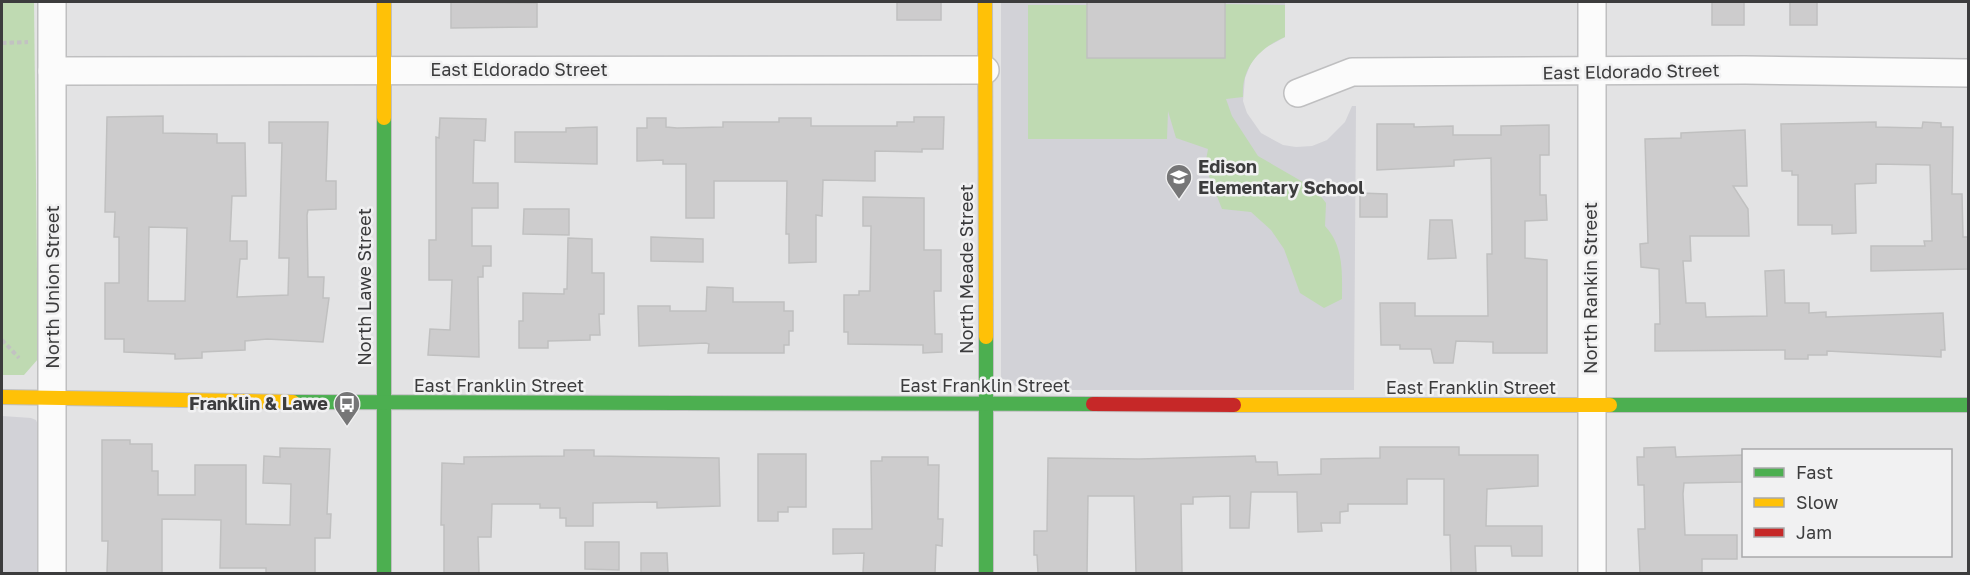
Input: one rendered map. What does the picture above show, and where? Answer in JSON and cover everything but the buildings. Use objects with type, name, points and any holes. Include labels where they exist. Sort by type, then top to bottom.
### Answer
[{"type":"street","name":"North Union Street","points":[[52,2],[52,573]]},
{"type":"street","name":"North Lawe Street","points":[[384,2],[384,573]]},
{"type":"street","name":"North Meade Street","points":[[985,2],[986,573]]},
{"type":"street","name":"North Rankin Street","points":[[1592,2],[1590,406],[1592,573]]},
{"type":"street","name":"East Eldorado Street","points":[[52,71],[986,70]]},
{"type":"street","name":"East Eldorado Street","points":[[1298,93],[1352,72],[1592,73],[1745,70],[1968,73]]},
{"type":"street","name":"East Franklin Street","points":[[2,397],[383,404],[1968,405]]},
{"type":"path","points":[[2,340],[20,358]]},
{"type":"shaded area","name":"Edison Elementary School","points":[[1001,2],[1285,2],[1285,37],[1261,50],[1251,63],[1245,78],[1243,101],[1247,113],[1261,133],[1283,145],[1296,147],[1312,146],[1327,140],[1345,122],[1352,106],[1356,106],[1354,390],[1023,390],[1001,378]]},
{"type":"shaded area","points":[[2,416],[31,418],[36,420],[38,425],[38,573],[2,573]]},
{"type":"green space","points":[[2,2],[34,2],[38,359],[24,375],[2,375]]},
{"type":"green space","points":[[1214,4],[1285,5],[1285,37],[1267,47],[1254,60],[1245,77],[1243,97],[1226,99],[1232,116],[1258,156],[1315,189],[1326,203],[1325,226],[1336,242],[1341,260],[1342,299],[1324,308],[1300,293],[1284,249],[1271,230],[1251,212],[1222,209],[1205,166],[1208,149],[1176,138],[1168,111],[1167,139],[1028,139],[1028,5],[1087,5],[1088,58],[1225,58],[1225,23]]},
{"type":"traffic: fast","points":[[384,118],[384,574]]},
{"type":"traffic: fast","points":[[986,337],[986,574]]},
{"type":"traffic: fast","points":[[293,402],[1093,404]]},
{"type":"traffic: fast","points":[[1610,405],[1968,405]]},
{"type":"traffic: slow","points":[[384,2],[384,118]]},
{"type":"traffic: slow","points":[[985,2],[986,337]]},
{"type":"traffic: slow","points":[[2,397],[293,402]]},
{"type":"traffic: slow","points":[[1234,405],[1610,405]]},
{"type":"traffic: jam","points":[[1093,404],[1234,405]]},
{"type":"place","name":"Edison Elementary School","points":[[1179,200]]},
{"type":"place","name":"Franklin & Lawe","points":[[347,427]]}]
